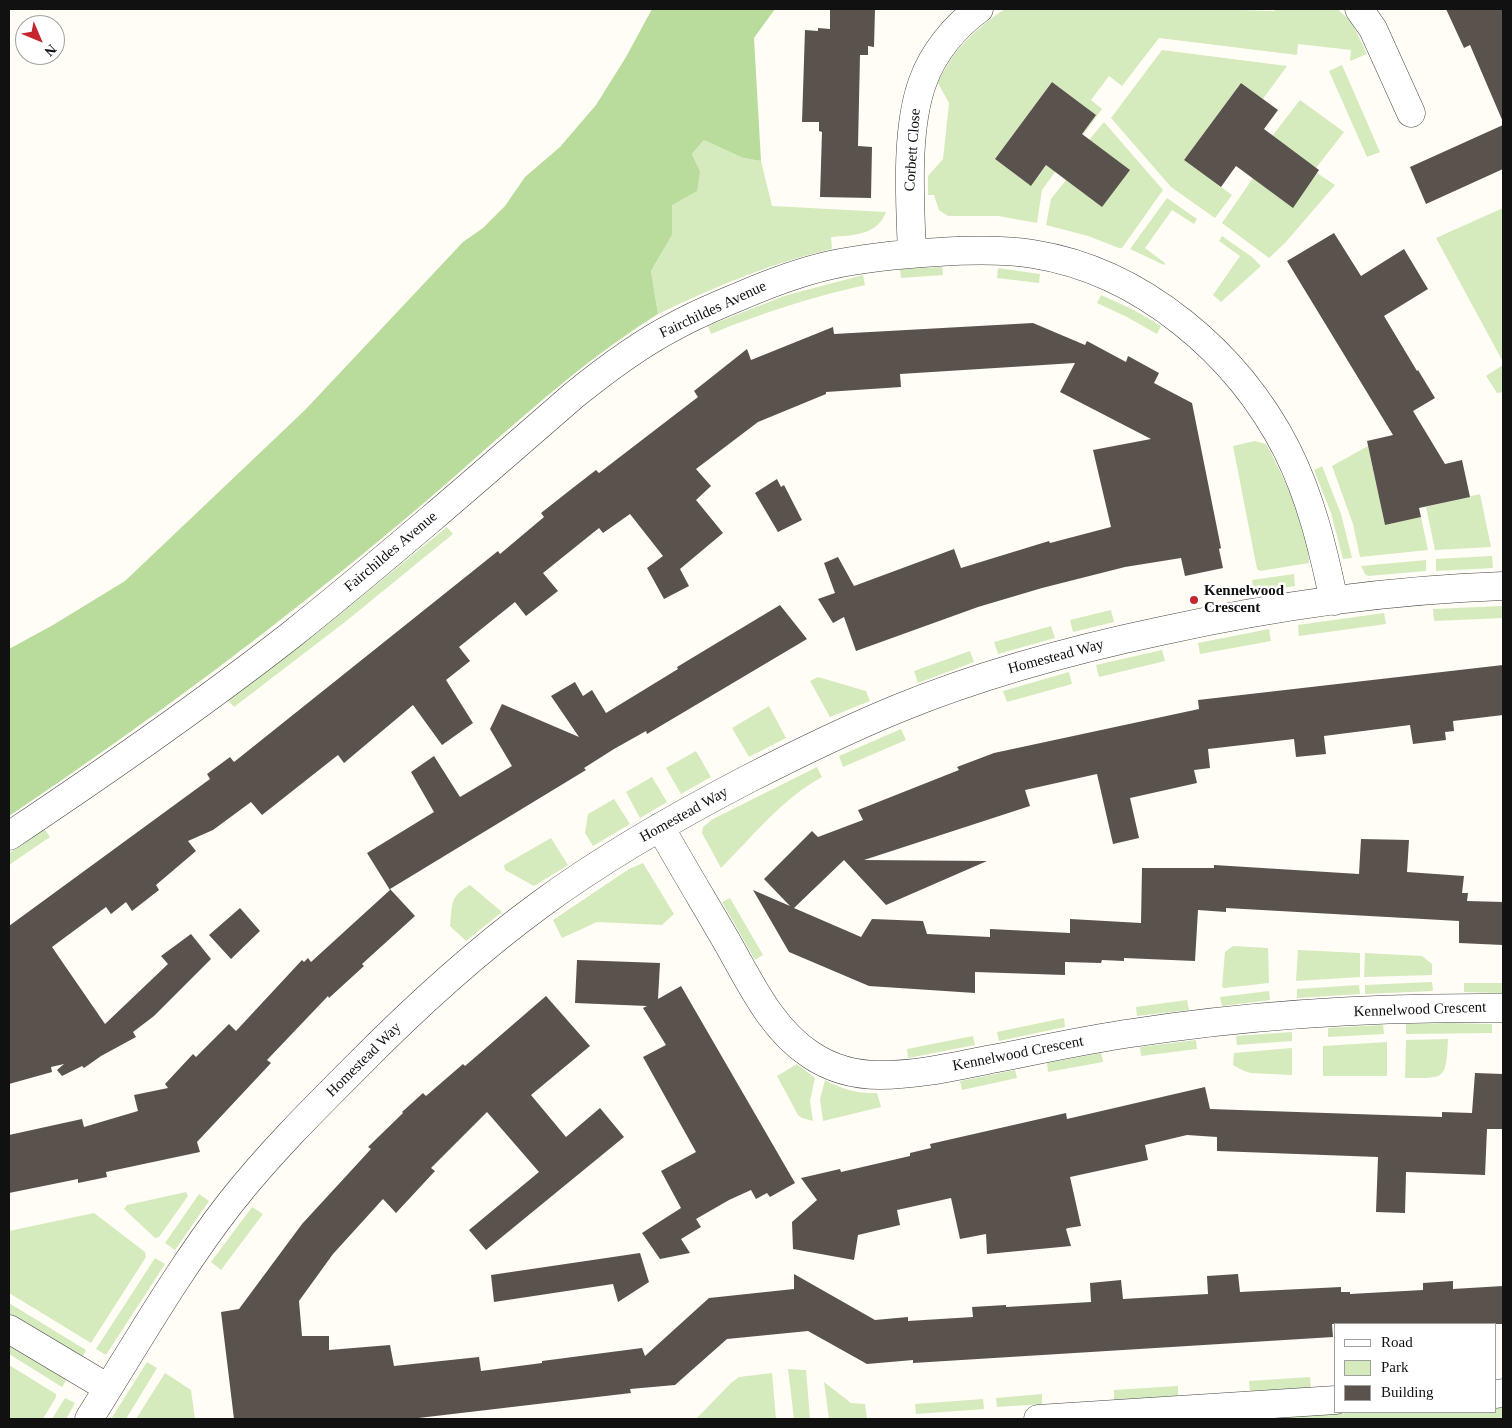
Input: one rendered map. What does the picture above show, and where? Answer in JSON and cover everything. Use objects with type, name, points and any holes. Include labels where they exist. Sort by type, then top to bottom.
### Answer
[{"type":"street","name":"Corbett Close","points":[[912,253],[910,205],[912,145],[914,119],[920,91],[927,71],[940,50],[966,19],[979,9]]},
{"type":"street","points":[[1359,9],[1373,29],[1411,113]]},
{"type":"street","name":"Fairchildes Avenue","points":[[9,836],[164,729],[289,636],[367,573],[591,381],[646,342],[695,316],[772,282],[830,265],[912,253],[997,250],[1034,254],[1056,258],[1097,272],[1157,304],[1210,346],[1239,378],[1262,408],[1287,449],[1314,518],[1334,601]]},
{"type":"street","name":"Homestead Way","points":[[89,1419],[168,1292],[228,1206],[294,1130],[427,998],[496,938],[540,904],[660,827],[811,747],[901,707],[960,685],[1023,665],[1130,637],[1243,614],[1437,589],[1503,586]]},
{"type":"street","name":"Kennelwood Crescent","points":[[660,827],[771,1016],[797,1044],[810,1054],[837,1069],[851,1073],[880,1075],[933,1071],[1097,1038],[1244,1018],[1414,1009],[1503,1008]]},
{"type":"street","points":[[9,1329],[108,1388]]},
{"type":"street","points":[[1038,1419],[1334,1400]]},
{"type":"green space","points":[[652,9],[775,9],[754,38],[761,161],[743,158],[704,140],[692,154],[700,171],[697,191],[672,205],[672,235],[651,271],[658,314],[559,386],[405,519],[260,636],[111,746],[9,816],[9,649],[53,625],[125,581],[305,410],[463,242],[483,228],[505,206],[525,177],[560,147],[596,105],[626,57]]},
{"type":"green space","points":[[1005,9],[1207,9],[1274,11],[1277,9],[1337,9],[1351,21],[1367,54],[1350,61],[1351,50],[1298,44],[1297,55],[1159,38],[1122,86],[1109,76],[1091,100],[1102,109],[1074,147],[1065,141],[1088,109],[1052,82],[995,159],[1031,186],[1054,155],[1063,161],[1042,190],[1037,223],[998,216],[948,216],[939,210],[934,195],[928,195],[928,176],[943,159],[949,103],[938,83],[950,61],[966,41],[984,24]]},
{"type":"green space","points":[[1162,50],[1287,66],[1263,99],[1241,83],[1184,160],[1232,195],[1215,218],[1171,187],[1111,118]]},
{"type":"green space","points":[[1342,65],[1380,152],[1367,157],[1329,71]]},
{"type":"green space","points":[[1300,100],[1344,132],[1316,168],[1263,148]]},
{"type":"green space","points":[[1104,122],[1163,190],[1122,248],[1088,236],[1046,225],[1051,199],[1066,180],[1129,170],[1089,140]]},
{"type":"green space","points":[[704,140],[743,158],[761,161],[772,206],[886,212],[877,226],[870,230],[855,235],[831,237],[832,249],[787,261],[743,277],[700,294],[658,314],[651,271],[672,235],[672,205],[700,171],[692,154]]},
{"type":"green space","points":[[1317,173],[1335,185],[1285,243],[1269,258],[1222,223],[1253,178],[1292,207]]},
{"type":"green space","points":[[1167,198],[1197,219],[1194,224],[1172,210],[1145,248],[1165,263],[1164,265],[1130,249]]},
{"type":"green space","points":[[1503,208],[1503,362],[1436,238]]},
{"type":"green space","points":[[1222,236],[1252,257],[1261,266],[1221,302],[1213,295],[1240,256],[1219,241]]},
{"type":"green space","points":[[942,267],[943,275],[901,278],[900,269]]},
{"type":"green space","points":[[998,268],[1040,274],[1039,283],[997,278]]},
{"type":"green space","points":[[863,275],[865,285],[787,306],[711,334],[708,326],[784,296]]},
{"type":"green space","points":[[1101,295],[1132,309],[1161,326],[1157,334],[1097,303]]},
{"type":"green space","points":[[1503,365],[1503,392],[1497,393],[1486,376]]},
{"type":"green space","points":[[1255,441],[1266,444],[1280,470],[1300,518],[1308,550],[1309,563],[1260,571],[1257,569],[1233,446]]},
{"type":"green space","points":[[1368,446],[1385,525],[1421,517],[1428,550],[1360,557],[1353,524],[1332,466]]},
{"type":"green space","points":[[1322,466],[1341,514],[1352,558],[1343,559],[1331,513],[1314,470]]},
{"type":"green space","points":[[1480,494],[1491,547],[1435,550],[1426,507]]},
{"type":"green space","points":[[447,527],[453,534],[345,622],[234,707],[228,700],[312,637]]},
{"type":"green space","points":[[1492,556],[1493,568],[1436,571],[1436,559]]},
{"type":"green space","points":[[1426,560],[1426,571],[1368,576],[1361,566]]},
{"type":"green space","points":[[1294,574],[1295,586],[1254,593],[1252,580]]},
{"type":"green space","points":[[1503,606],[1503,618],[1434,621],[1433,609]]},
{"type":"green space","points":[[1111,610],[1114,622],[1073,632],[1070,620]]},
{"type":"green space","points":[[1384,613],[1386,624],[1299,636],[1298,625]]},
{"type":"green space","points":[[1051,626],[1055,638],[998,654],[994,642]]},
{"type":"green space","points":[[1269,629],[1271,641],[1200,654],[1198,643]]},
{"type":"green space","points":[[1162,650],[1165,661],[1099,677],[1096,665]]},
{"type":"green space","points":[[970,651],[974,662],[918,683],[914,671]]},
{"type":"green space","points":[[1069,672],[1072,684],[1007,702],[1003,691]]},
{"type":"green space","points":[[818,677],[866,691],[870,701],[830,717],[810,681]]},
{"type":"green space","points":[[769,706],[786,738],[749,757],[732,728]]},
{"type":"green space","points":[[901,729],[906,740],[843,767],[839,756]]},
{"type":"green space","points":[[696,751],[711,777],[681,794],[666,768]]},
{"type":"green space","points":[[817,767],[822,777],[781,807],[721,868],[702,833],[703,827],[713,819]]},
{"type":"green space","points":[[652,777],[667,802],[640,818],[626,792]]},
{"type":"green space","points":[[614,799],[630,824],[593,846],[585,833],[588,814]]},
{"type":"green space","points":[[44,828],[50,837],[9,865],[9,853]]},
{"type":"green space","points":[[551,838],[568,865],[534,886],[505,870],[504,865]]},
{"type":"green space","points":[[643,863],[674,914],[662,925],[597,922],[562,938],[553,920],[629,869]]},
{"type":"green space","points":[[470,885],[502,912],[466,941],[450,926],[453,901],[458,893]]},
{"type":"green space","points":[[730,898],[763,955],[755,960],[722,902]]},
{"type":"green space","points":[[1233,946],[1268,948],[1269,983],[1222,987],[1225,952]]},
{"type":"green space","points":[[1298,950],[1360,953],[1360,977],[1296,981]]},
{"type":"green space","points":[[1365,953],[1422,956],[1432,964],[1432,975],[1364,977]]},
{"type":"green space","points":[[1432,982],[1433,991],[1365,994],[1365,985]]},
{"type":"green space","points":[[1464,983],[1503,983],[1503,993],[1464,992]]},
{"type":"green space","points":[[1359,985],[1360,994],[1297,998],[1297,989]]},
{"type":"green space","points":[[1269,991],[1270,1000],[1222,1006],[1220,997]]},
{"type":"green space","points":[[1187,1000],[1189,1010],[1137,1016],[1136,1007]]},
{"type":"green space","points":[[1064,1018],[1065,1027],[999,1041],[997,1032]]},
{"type":"green space","points":[[1406,1024],[1492,1024],[1492,1033],[1406,1034]]},
{"type":"green space","points":[[1383,1025],[1384,1034],[1328,1037],[1328,1028]]},
{"type":"green space","points":[[1292,1032],[1292,1041],[1237,1045],[1236,1036]]},
{"type":"green space","points":[[973,1036],[975,1045],[908,1058],[907,1049]]},
{"type":"green space","points":[[1448,1039],[1446,1063],[1441,1074],[1428,1078],[1405,1078],[1406,1040]]},
{"type":"green space","points":[[1196,1040],[1197,1049],[1141,1056],[1140,1047]]},
{"type":"green space","points":[[1387,1042],[1387,1076],[1323,1076],[1323,1046]]},
{"type":"green space","points":[[1292,1048],[1292,1075],[1251,1073],[1233,1065],[1234,1053]]},
{"type":"green space","points":[[1101,1053],[1103,1062],[1048,1072],[1047,1063]]},
{"type":"green space","points":[[797,1064],[815,1078],[810,1101],[813,1121],[798,1115],[777,1076]]},
{"type":"green space","points":[[1015,1070],[1017,1078],[962,1090],[960,1081]]},
{"type":"green space","points":[[825,1080],[850,1090],[877,1093],[881,1107],[823,1121],[820,1099]]},
{"type":"green space","points":[[186,1192],[188,1196],[159,1237],[155,1238],[124,1209],[127,1205]]},
{"type":"green space","points":[[199,1194],[209,1201],[175,1250],[165,1243]]},
{"type":"green space","points":[[252,1207],[263,1214],[221,1270],[211,1262]]},
{"type":"green space","points":[[94,1213],[145,1252],[146,1257],[91,1343],[9,1293],[9,1231]]},
{"type":"green space","points":[[155,1258],[165,1264],[106,1355],[96,1349]]},
{"type":"green space","points":[[9,1303],[86,1350],[82,1358],[9,1314]]},
{"type":"green space","points":[[9,1343],[67,1379],[62,1387],[9,1354]]},
{"type":"green space","points":[[147,1362],[157,1368],[126,1419],[111,1419]]},
{"type":"green space","points":[[9,1365],[56,1394],[43,1419],[9,1419]]},
{"type":"green space","points":[[788,1369],[806,1370],[810,1419],[794,1419]]},
{"type":"green space","points":[[165,1373],[191,1390],[195,1419],[136,1419]]},
{"type":"green space","points":[[772,1373],[776,1419],[696,1419],[739,1377]]},
{"type":"green space","points":[[1310,1377],[1311,1388],[1250,1391],[1249,1381]]},
{"type":"green space","points":[[824,1382],[851,1403],[865,1404],[867,1418],[829,1419]]},
{"type":"green space","points":[[1178,1386],[1178,1396],[1114,1400],[1114,1390]]},
{"type":"green space","points":[[1042,1394],[1042,1404],[997,1407],[996,1398]]},
{"type":"green space","points":[[65,1398],[75,1403],[66,1419],[52,1419]]},
{"type":"green space","points":[[983,1399],[984,1409],[916,1414],[915,1404]]},
{"type":"green space","points":[[1497,1406],[1503,1406],[1503,1419],[1237,1419],[1348,1413],[1497,1413]]},
{"type":"building","points":[[830,9],[875,9],[874,47],[868,46],[868,55],[860,55],[858,146],[872,147],[871,198],[820,197],[822,132],[819,131],[819,122],[802,122],[805,30],[818,31],[818,28],[830,29]]},
{"type":"building","points":[[1446,9],[1503,9],[1503,122],[1470,45],[1464,48]]},
{"type":"building","points":[[1052,82],[1096,115],[1082,134],[1130,170],[1102,207],[1046,165],[1031,186],[995,159]]},
{"type":"building","points":[[1241,83],[1278,110],[1264,129],[1319,170],[1293,208],[1236,166],[1221,187],[1184,160]]},
{"type":"building","points":[[1503,125],[1503,169],[1426,204],[1410,167]]},
{"type":"building","points":[[1334,233],[1361,276],[1404,249],[1428,289],[1384,316],[1435,398],[1413,411],[1445,464],[1462,460],[1470,497],[1419,508],[1421,517],[1385,525],[1367,441],[1393,435],[1287,261]]},
{"type":"building","points":[[1033,323],[1085,345],[1087,341],[1126,362],[1128,356],[1159,373],[1154,383],[1192,403],[1221,548],[1219,549],[1223,568],[1185,576],[1181,558],[1125,567],[1042,588],[978,607],[856,651],[844,617],[833,623],[818,599],[835,593],[824,563],[838,557],[854,586],[954,549],[961,568],[1049,541],[1050,543],[1111,527],[1093,450],[1151,439],[1060,392],[1075,363],[900,374],[901,387],[826,392],[826,394],[758,422],[696,469],[711,486],[696,500],[723,533],[680,569],[689,586],[664,599],[647,568],[663,556],[630,514],[603,533],[599,528],[543,573],[558,591],[526,616],[515,602],[459,647],[470,661],[446,680],[473,723],[442,745],[413,705],[344,763],[338,755],[262,815],[251,802],[213,830],[188,841],[196,851],[156,885],[159,890],[132,911],[126,902],[111,914],[106,907],[52,947],[105,1024],[168,964],[161,956],[191,934],[211,959],[154,1016],[133,1032],[136,1037],[101,1056],[84,1068],[82,1066],[62,1076],[57,1070],[64,1064],[51,1067],[52,1072],[9,1084],[9,926],[210,779],[207,774],[230,757],[234,762],[498,551],[500,554],[544,517],[541,513],[574,487],[596,470],[599,473],[698,397],[694,391],[747,349],[751,360],[833,327],[834,334]]},
{"type":"building","points":[[777,479],[781,487],[784,485],[802,520],[778,532],[755,493]]},
{"type":"building","points":[[780,605],[807,639],[647,734],[646,731],[614,749],[584,768],[586,770],[390,889],[415,916],[362,964],[364,966],[329,998],[328,996],[267,1060],[271,1063],[197,1142],[200,1152],[106,1172],[107,1177],[78,1183],[78,1179],[9,1193],[9,1135],[82,1119],[84,1127],[138,1111],[134,1095],[168,1088],[165,1084],[193,1054],[196,1057],[229,1024],[236,1031],[302,960],[304,962],[308,958],[311,962],[390,890],[367,853],[434,812],[411,772],[434,756],[460,797],[512,766],[490,729],[502,704],[579,737],[551,696],[575,682],[583,696],[592,690],[606,713],[678,669],[677,667]]},
{"type":"building","points":[[1503,665],[1503,715],[1453,721],[1454,731],[1445,732],[1446,740],[1413,744],[1410,725],[1324,736],[1326,754],[1296,757],[1294,739],[1208,749],[1210,768],[1194,770],[1197,783],[1130,798],[1139,838],[1113,844],[1097,774],[1025,790],[1030,806],[864,860],[987,861],[886,905],[844,860],[794,908],[861,937],[872,919],[923,921],[927,934],[990,937],[990,929],[1070,933],[1070,919],[1141,923],[1142,868],[1214,868],[1214,865],[1359,874],[1361,839],[1409,840],[1407,872],[1464,876],[1462,893],[1468,893],[1467,901],[1503,902],[1503,945],[1459,943],[1459,921],[1226,908],[1226,912],[1198,910],[1195,961],[1124,958],[1124,961],[1102,960],[1101,963],[1065,962],[1065,975],[975,972],[975,993],[869,986],[789,952],[753,890],[790,906],[764,879],[812,831],[818,837],[863,820],[858,810],[959,770],[957,767],[994,753],[1199,709],[1198,700]]},
{"type":"building","points":[[240,908],[260,931],[231,959],[209,935]]},
{"type":"building","points":[[577,960],[660,963],[658,999],[681,986],[795,1183],[770,1197],[767,1193],[756,1199],[751,1190],[696,1219],[701,1227],[681,1239],[690,1253],[660,1259],[642,1233],[681,1208],[661,1171],[696,1152],[643,1057],[666,1045],[643,1008],[647,1006],[575,1003]]},
{"type":"building","points":[[546,996],[590,1046],[531,1095],[566,1137],[600,1108],[624,1137],[486,1250],[469,1230],[539,1172],[487,1112],[431,1168],[435,1171],[396,1213],[383,1199],[333,1254],[299,1301],[302,1336],[329,1336],[329,1350],[390,1345],[394,1366],[479,1357],[481,1371],[642,1348],[645,1356],[709,1298],[794,1289],[794,1274],[875,1320],[908,1317],[908,1321],[973,1317],[972,1307],[1091,1302],[1090,1283],[1121,1280],[1123,1299],[1208,1294],[1207,1276],[1238,1274],[1240,1292],[1341,1287],[1341,1292],[1350,1292],[1350,1294],[1423,1290],[1423,1283],[1453,1281],[1453,1289],[1503,1286],[1503,1324],[1334,1323],[1332,1324],[1333,1337],[913,1363],[913,1360],[867,1364],[808,1331],[727,1339],[675,1385],[630,1389],[631,1393],[410,1419],[234,1419],[221,1312],[239,1309],[302,1224],[371,1149],[368,1147],[402,1112],[423,1093],[426,1096],[463,1064],[465,1066]]},
{"type":"building","points":[[1475,1073],[1503,1074],[1503,1129],[1487,1129],[1485,1175],[1406,1172],[1405,1213],[1376,1212],[1378,1157],[1217,1151],[1217,1137],[1187,1135],[1145,1145],[1148,1160],[1070,1177],[1081,1226],[1066,1229],[1071,1246],[987,1254],[986,1234],[960,1239],[951,1198],[897,1210],[900,1225],[858,1235],[854,1260],[793,1249],[792,1222],[817,1200],[801,1178],[840,1169],[841,1172],[910,1156],[910,1153],[931,1148],[930,1144],[1066,1113],[1067,1119],[1205,1087],[1210,1109],[1442,1117],[1442,1112],[1472,1113]]},
{"type":"building","points":[[640,1253],[649,1282],[618,1302],[613,1284],[494,1302],[491,1275]]},
{"type":"place","name":"Kennelwood Crescent","points":[[1194,600]]}]
